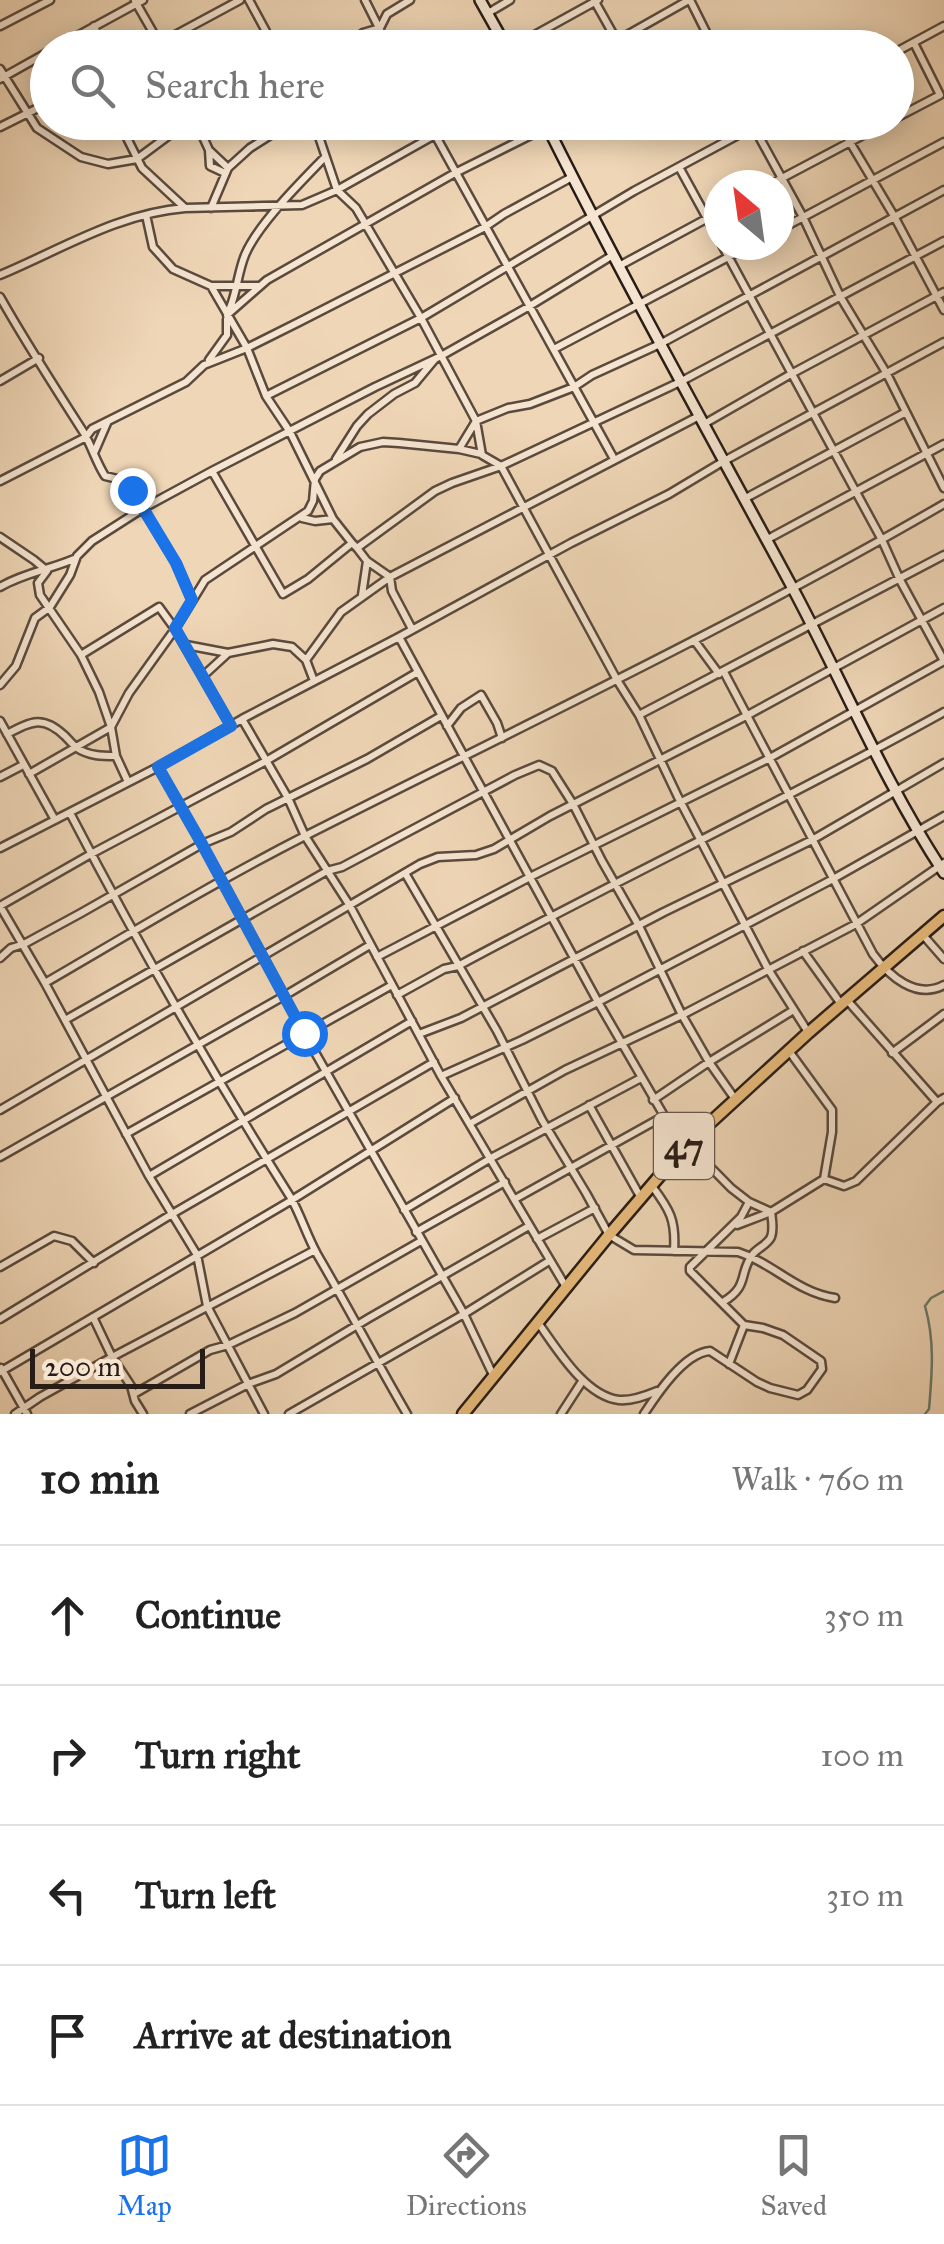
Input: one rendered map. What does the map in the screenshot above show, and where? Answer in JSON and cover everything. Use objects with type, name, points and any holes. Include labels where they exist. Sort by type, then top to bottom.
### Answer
[{"type":"main road","name":"47","points":[[463,1414],[686,1144],[944,916]]},
{"type":"street","points":[[0,26],[50,0]]},
{"type":"street","points":[[187,30],[240,0]]},
{"type":"street","points":[[249,0],[265,30]]},
{"type":"street","points":[[364,0],[380,28]]},
{"type":"street","points":[[380,28],[386,14],[410,0]]},
{"type":"street","points":[[480,0],[498,30]]},
{"type":"street","points":[[488,13],[510,0]]},
{"type":"street","points":[[636,30],[689,0],[705,30]]},
{"type":"street","points":[[87,30],[138,1],[153,30]]},
{"type":"street","points":[[542,30],[596,1],[611,30]]},
{"type":"street","points":[[94,26],[96,30]]},
{"type":"street","points":[[914,110],[943,96],[914,43],[944,26]]},
{"type":"street","points":[[373,30],[380,28]]},
{"type":"street","points":[[2,78],[30,62]]},
{"type":"street","points":[[0,68],[2,78],[30,118]]},
{"type":"street","points":[[0,127],[28,114]]},
{"type":"street","points":[[52,140],[81,158],[108,164],[137,158],[163,140]]},
{"type":"street","points":[[128,140],[150,176],[186,208]]},
{"type":"street","points":[[205,140],[210,166],[226,170]]},
{"type":"street","points":[[211,208],[226,170],[263,140]]},
{"type":"street","points":[[320,140],[337,190],[356,208],[476,421],[482,454]]},
{"type":"street","points":[[0,275],[88,235],[146,215],[186,208],[302,205],[337,190],[425,140]]},
{"type":"street","points":[[437,140],[614,460]]},
{"type":"street","points":[[226,315],[259,286],[516,140]]},
{"type":"street","points":[[471,1123],[526,1091],[856,924],[942,867],[897,792],[554,140]]},
{"type":"street","points":[[266,396],[421,318],[468,287],[725,140]]},
{"type":"street","points":[[760,140],[777,170]]},
{"type":"street","points":[[794,171],[853,140]]},
{"type":"street","points":[[849,142],[941,293],[944,310]]},
{"type":"street","points":[[794,222],[944,142]]},
{"type":"street","points":[[0,481],[186,382],[227,336],[226,315],[252,241],[326,156]]},
{"type":"street","points":[[679,166],[704,213]]},
{"type":"street","points":[[204,364],[247,348],[394,274],[572,177]]},
{"type":"street","points":[[459,449],[476,421],[574,387],[592,374],[660,344],[944,190]]},
{"type":"street","points":[[794,201],[841,298],[887,374],[944,488]]},
{"type":"street","points":[[146,215],[153,248],[172,269],[211,286],[259,286]]},
{"type":"street","points":[[618,266],[704,221]]},
{"type":"street","points":[[212,472],[283,594],[435,492],[501,466],[680,382],[944,241]]},
{"type":"street","points":[[0,686],[16,666],[35,618],[50,608],[76,559],[92,542],[142,509],[438,357],[612,255]]},
{"type":"street","points":[[554,349],[724,260]]},
{"type":"street","points":[[377,957],[768,759],[944,661],[731,260]]},
{"type":"street","points":[[211,286],[247,348],[266,396],[290,432],[332,519],[367,561],[390,577],[392,592],[412,630]]},
{"type":"street","points":[[306,660],[341,612],[390,577],[614,460],[791,374],[941,293]]},
{"type":"street","points":[[0,297],[86,436],[105,476],[126,481],[176,563],[192,600]]},
{"type":"street","points":[[0,848],[669,494],[944,342]]},
{"type":"street","points":[[336,460],[368,414],[415,383],[438,357]]},
{"type":"street","points":[[0,380],[38,358]]},
{"type":"street","points":[[744,499],[907,412]]},
{"type":"street","points":[[94,454],[108,421]]},
{"type":"street","points":[[29,774],[112,727],[129,693],[210,576],[308,511],[320,471],[360,447],[384,442],[482,454],[501,466],[616,680],[639,714],[768,969],[808,1033]]},
{"type":"street","points":[[766,540],[944,444]]},
{"type":"street","points":[[46,983],[305,836],[694,640],[944,504]]},
{"type":"street","points":[[300,517],[332,519]]},
{"type":"street","points":[[0,537],[46,571]]},
{"type":"street","points":[[639,714],[944,555]]},
{"type":"street","points":[[0,587],[22,575],[76,559]]},
{"type":"street","points":[[362,595],[367,561]]},
{"type":"street","points":[[46,571],[38,583],[40,595],[82,655],[112,727],[116,756],[128,782]]},
{"type":"street","points":[[82,655],[159,606],[231,726]]},
{"type":"street","points":[[0,1110],[404,873],[438,857],[476,855],[510,841],[944,608]]},
{"type":"street","points":[[399,637],[598,1002],[673,1130],[731,1188],[771,1212]]},
{"type":"street","points":[[694,640],[722,673],[884,969],[922,992],[944,986]]},
{"type":"street","points":[[184,645],[228,653],[273,644],[292,647],[306,660],[314,681]]},
{"type":"street","points":[[203,677],[228,653]]},
{"type":"street","points":[[264,1414],[207,1306],[196,1255],[148,1176],[46,983],[0,906],[266,761],[418,672]]},
{"type":"street","points":[[447,726],[461,708],[481,695],[502,738]]},
{"type":"street","points":[[397,996],[944,712]]},
{"type":"street","points":[[0,958],[11,948],[441,716]]},
{"type":"street","points":[[242,720],[288,798],[305,836],[350,906],[441,1076],[566,1287]]},
{"type":"street","points":[[0,721],[55,820]]},
{"type":"street","points":[[7,734],[26,724],[44,722],[76,748],[100,756],[116,756]]},
{"type":"street","points":[[418,1034],[442,1027],[812,840],[944,763]]},
{"type":"street","points":[[0,777],[23,765]]},
{"type":"street","points":[[64,1020],[327,871],[354,861],[539,765],[552,771],[573,804],[682,1015],[736,1099]]},
{"type":"street","points":[[158,767],[464,1314],[494,1378]]},
{"type":"street","points":[[70,813],[176,1006],[265,1161],[292,1200],[315,1250],[407,1414]]},
{"type":"street","points":[[441,1076],[598,1002],[944,816]]},
{"type":"street","points":[[404,873],[483,1006],[608,1236],[634,1250],[738,1252],[801,1287],[836,1298]]},
{"type":"street","points":[[923,935],[944,959]]},
{"type":"street","points":[[0,1157],[370,944]]},
{"type":"street","points":[[732,1228],[771,1212],[824,1180],[844,1186],[856,1180],[941,1100],[844,1003],[804,951]]},
{"type":"street","points":[[126,1134],[392,985]]},
{"type":"street","points":[[654,1100],[792,1010]]},
{"type":"street","points":[[892,1052],[944,1014]]},
{"type":"street","points":[[148,1176],[412,1021]]},
{"type":"street","points":[[789,1051],[832,1110],[824,1180]]},
{"type":"street","points":[[0,1319],[434,1062]]},
{"type":"street","points":[[404,1210],[491,1158],[641,1078]]},
{"type":"street","points":[[25,1411],[1,1370],[292,1200],[455,1098]]},
{"type":"street","points":[[588,1105],[640,1198]]},
{"type":"street","points":[[515,1199],[664,1116]]},
{"type":"street","points":[[134,1394],[210,1350],[228,1346],[295,1313],[505,1182]]},
{"type":"street","points":[[651,1185],[673,1219],[674,1251]]},
{"type":"street","points":[[644,1414],[658,1391],[701,1352],[710,1351],[764,1385],[798,1394],[807,1390],[822,1369],[820,1360],[783,1336],[744,1325],[690,1271],[690,1266],[732,1228],[749,1202]]},
{"type":"street","points":[[537,1239],[594,1208]]},
{"type":"street","points":[[722,1302],[741,1286],[751,1256],[770,1241],[771,1212]]},
{"type":"street","points":[[190,1414],[276,1374],[530,1226]]},
{"type":"street","points":[[0,1267],[54,1236],[72,1242],[94,1262]]},
{"type":"street","points":[[15,1414],[112,1357],[315,1250]]},
{"type":"street","points":[[288,1414],[549,1261]]},
{"type":"street","points":[[93,1317],[142,1414]]},
{"type":"street","points":[[538,1324],[582,1380],[615,1399],[640,1398],[658,1391]]},
{"type":"street","points":[[729,1364],[744,1325]]},
{"type":"street","points":[[562,1414],[582,1380]]},
{"type":"waterway","points":[[925,1414],[929,1409],[932,1357],[925,1306],[944,1291]]},
{"type":"route","points":[[132,490],[186,582],[192,600],[175,628],[231,726],[158,767],[304,1033]]}]
